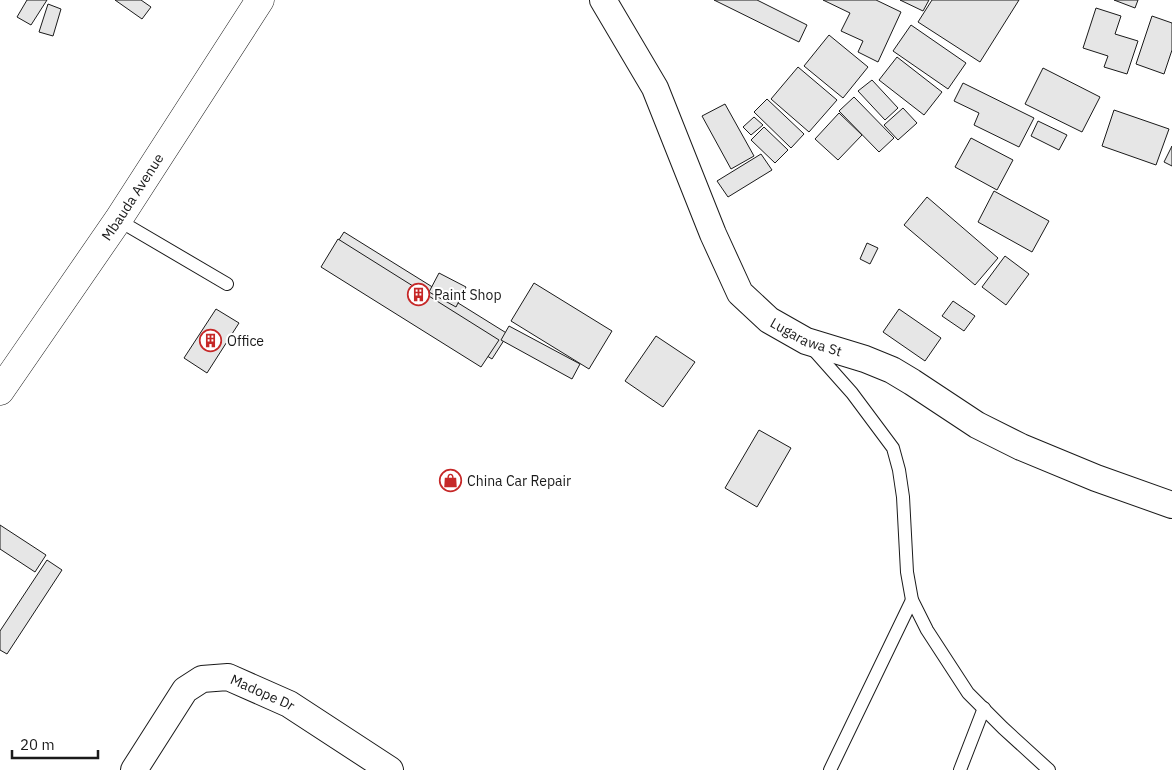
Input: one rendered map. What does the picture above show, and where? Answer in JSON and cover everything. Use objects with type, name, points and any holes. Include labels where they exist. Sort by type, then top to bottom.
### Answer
[{"type":"street","name":"Mbauda Avenue","points":[[0,392],[118,220],[260,0]]},
{"type":"street","name":"Lugarawa St","points":[[603,0],[654,88],[713,234],[740,293],[770,320],[806,341],[848,353],[892,370],[977,424],[1021,447],[1096,478],[1172,505]]},
{"type":"street","name":"Madope Dr","points":[[134,770],[185,690],[202,679],[228,677],[289,704],[390,770]]},
{"type":"lane","points":[[118,220],[227,284]]},
{"type":"lane","points":[[806,341],[852,393],[893,448],[903,497],[907,572],[912,600],[927,630],[968,693],[1049,770]]},
{"type":"lane","points":[[830,770],[912,600]]},
{"type":"lane","points":[[960,770],[984,708]]},
{"type":"building","points":[[27,0],[47,0],[31,25],[17,17]]},
{"type":"building","points":[[115,0],[141,0],[151,7],[142,19]]},
{"type":"building","points":[[714,0],[757,0],[807,25],[799,42]]},
{"type":"building","points":[[823,0],[876,0],[901,12],[878,62],[858,52],[863,41],[841,31],[850,13]]},
{"type":"building","points":[[900,0],[929,0],[923,11]]},
{"type":"building","points":[[932,0],[1019,0],[980,62],[918,22]]},
{"type":"building","points":[[1114,0],[1138,0],[1135,8]]},
{"type":"building","points":[[48,4],[61,9],[53,36],[39,32]]},
{"type":"building","points":[[1096,8],[1121,16],[1115,34],[1138,41],[1127,74],[1104,67],[1108,56],[1083,48]]},
{"type":"building","points":[[1152,16],[1172,23],[1172,50],[1164,74],[1136,64]]},
{"type":"building","points":[[911,25],[966,63],[948,89],[893,51]]},
{"type":"building","points":[[829,35],[868,67],[843,98],[804,66]]},
{"type":"building","points":[[897,57],[942,92],[924,115],[879,80]]},
{"type":"building","points":[[798,67],[837,100],[809,132],[771,99]]},
{"type":"building","points":[[1043,68],[1100,97],[1082,132],[1025,104]]},
{"type":"building","points":[[872,80],[898,108],[885,120],[858,91]]},
{"type":"building","points":[[963,83],[1034,118],[1019,147],[974,125],[979,113],[954,101]]},
{"type":"building","points":[[854,97],[894,138],[879,152],[839,111]]},
{"type":"building","points":[[767,99],[804,134],[791,148],[754,112]]},
{"type":"building","points":[[725,104],[754,156],[731,169],[702,116]]},
{"type":"building","points":[[903,108],[917,123],[898,140],[884,125]]},
{"type":"building","points":[[1114,110],[1169,129],[1156,165],[1102,146]]},
{"type":"building","points":[[839,113],[862,135],[838,160],[815,139]]},
{"type":"building","points":[[754,117],[763,125],[751,135],[743,127]]},
{"type":"building","points":[[1038,121],[1067,135],[1059,150],[1031,136]]},
{"type":"building","points":[[764,127],[788,150],[775,163],[751,140]]},
{"type":"building","points":[[971,138],[1013,160],[997,190],[955,167]]},
{"type":"building","points":[[1172,146],[1172,166],[1164,162]]},
{"type":"building","points":[[761,154],[772,170],[728,197],[717,181]]},
{"type":"building","points":[[994,191],[1049,221],[1032,252],[978,222]]},
{"type":"building","points":[[927,197],[998,258],[975,285],[904,225]]},
{"type":"building","name":"Paint Shop","points":[[344,232],[508,334],[492,359],[328,257]]},
{"type":"building","name":"Paint Shop","points":[[338,239],[499,340],[481,367],[321,267]]},
{"type":"building","points":[[867,243],[878,248],[870,264],[860,259]]},
{"type":"building","points":[[1005,256],[1029,274],[1006,305],[982,287]]},
{"type":"building","points":[[439,273],[466,287],[456,307],[429,292]]},
{"type":"building","points":[[534,283],[612,331],[589,369],[511,321]]},
{"type":"building","points":[[953,301],[975,316],[964,331],[942,316]]},
{"type":"building","name":"Office","points":[[216,309],[239,323],[207,373],[184,358]]},
{"type":"building","points":[[899,309],[941,338],[925,361],[883,332]]},
{"type":"building","points":[[509,326],[580,364],[572,379],[501,340]]},
{"type":"building","points":[[656,336],[695,362],[663,407],[625,381]]},
{"type":"building","points":[[759,430],[791,448],[757,507],[725,488]]},
{"type":"building","points":[[0,525],[46,555],[35,572],[0,549]]},
{"type":"building","points":[[47,560],[62,570],[7,654],[0,650],[0,631]]},
{"type":"place","name":"Paint Shop","points":[[418,295]]},
{"type":"place","name":"Office","points":[[211,341]]},
{"type":"place","name":"China Car Repair","points":[[451,481]]}]
